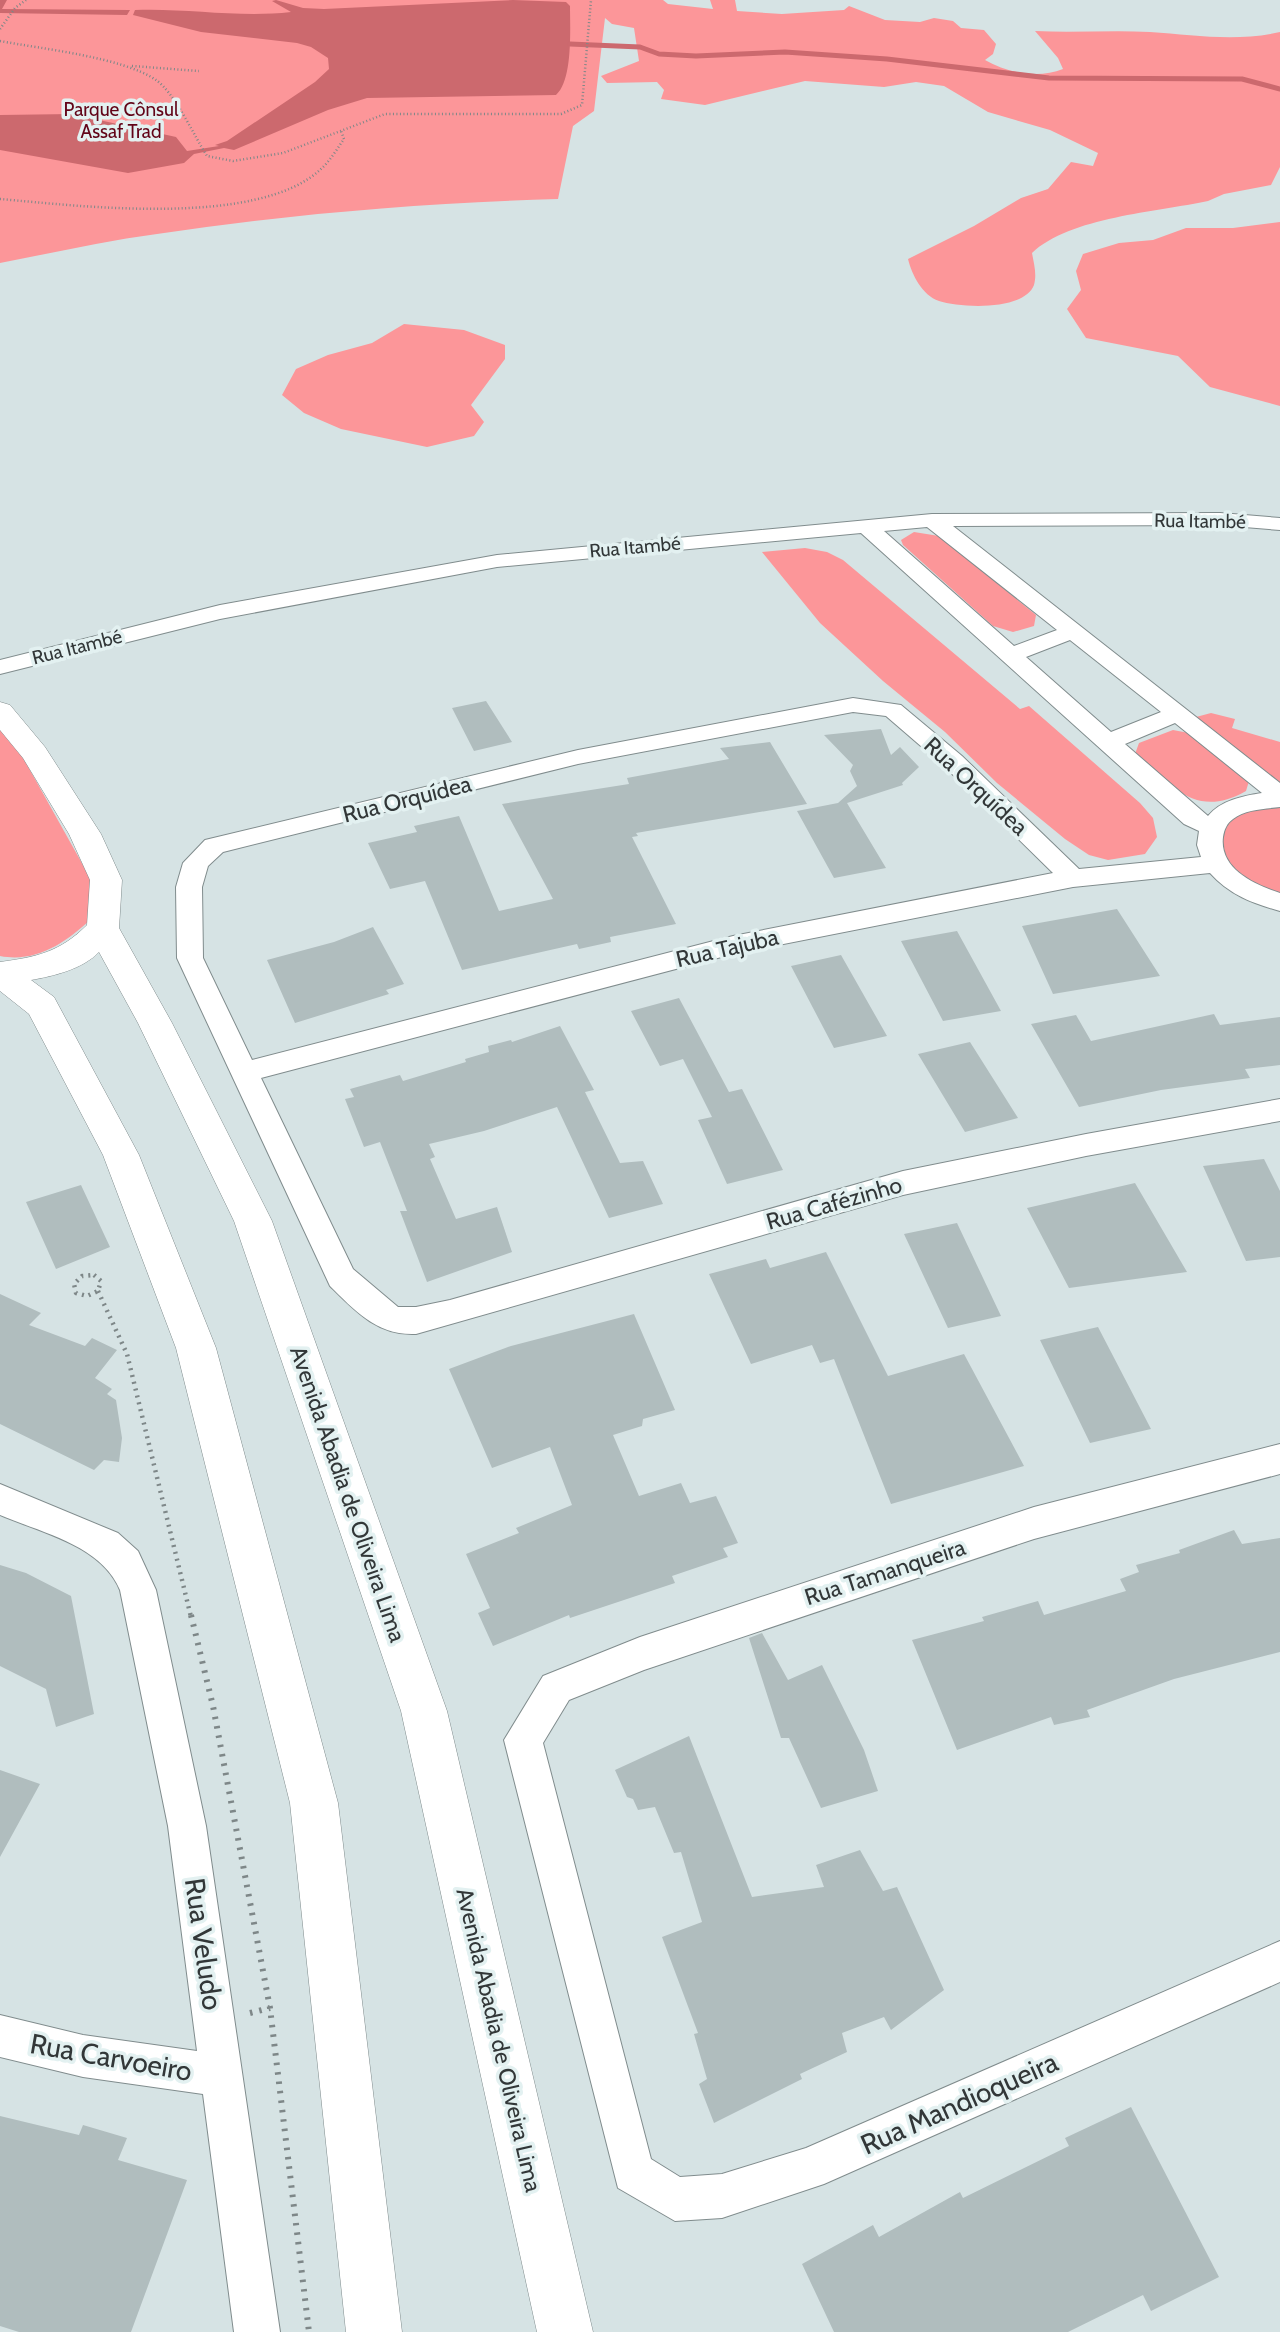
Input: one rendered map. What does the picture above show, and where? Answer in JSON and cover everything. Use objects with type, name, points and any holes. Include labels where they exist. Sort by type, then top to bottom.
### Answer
[{"type":"street","name":"Rua Itambé","points":[[0,667],[220,612],[497,561],[932,520],[1220,519],[1280,524]]},
{"type":"street","points":[[932,520],[1280,797]]},
{"type":"street","points":[[983,560],[1003,520]]},
{"type":"street","points":[[865,525],[1193,818],[1210,827]]},
{"type":"street","points":[[1011,655],[1072,632]]},
{"type":"street","name":"Rua Orquídea","points":[[395,1320],[367,1302],[341,1277],[190,958],[189,887],[196,863],[214,846],[578,757],[853,705],[892,710],[953,761],[1073,878]]},
{"type":"street","points":[[0,711],[35,753],[85,834],[106,880],[103,928],[80,951],[46,966],[1,974]]},
{"type":"street","points":[[1108,742],[1177,714]]},
{"type":"street","points":[[1280,797],[1238,804],[1220,814],[1210,827],[1210,852],[1217,864],[1231,879],[1251,892],[1280,902]]},
{"type":"street","name":"Rua Tajuba","points":[[246,1072],[733,944],[1073,878],[1217,864]]},
{"type":"street","name":"Avenida Abadia de Oliveira Lima","points":[[103,928],[155,1023],[253,1221],[424,1711],[565,2332]]},
{"type":"street","points":[[1,974],[42,1006],[121,1155],[196,1348],[314,1803],[374,2332]]},
{"type":"street","name":"Rua Cafézinho","points":[[395,1320],[418,1319],[481,1304],[903,1183],[1086,1145],[1280,1110]]},
{"type":"street","name":"Rua Tamanqueira","points":[[633,2173],[523,1740],[556,1688],[640,1654],[1034,1523],[1280,1459]]},
{"type":"street","name":"Rua Veludo","points":[[0,1499],[106,1544],[126,1562],[138,1590],[187,1826],[257,2332]]},
{"type":"street","name":"Rua Mandioqueira","points":[[633,2173],[675,2199],[722,2196],[809,2169],[1280,1961]]},
{"type":"street","name":"Rua Carvoeiro","points":[[0,2036],[83,2056],[222,2076]]},
{"type":"path","points":[[0,29],[15,8],[26,0]]},
{"type":"path","points":[[121,65],[156,80],[166,90],[205,153],[222,161],[247,160],[310,144],[368,117],[385,114],[572,112],[583,105],[591,0]]},
{"type":"path","points":[[0,41],[121,65],[199,71]]},
{"type":"path","points":[[0,199],[162,208],[234,205],[289,188],[337,155],[344,139],[341,131]]},
{"type":"path","points":[[98,1291],[87,1296],[76,1293],[74,1284],[82,1276],[94,1275],[101,1281],[98,1291],[127,1354],[215,1719],[270,2008],[309,2332]]},
{"type":"green space","name":"Parque Cônsul Assaf Trad","points":[[0,0],[663,0],[668,4],[713,9],[710,0],[735,0],[737,11],[782,14],[844,10],[849,6],[885,20],[920,22],[934,18],[953,21],[961,28],[984,30],[996,44],[993,54],[985,60],[1013,71],[1033,74],[1063,69],[1058,58],[1035,31],[1136,31],[1231,37],[1280,32],[1280,167],[1271,185],[1224,194],[1208,201],[1091,224],[1048,241],[1032,253],[1034,285],[1018,299],[976,306],[939,301],[923,289],[915,278],[908,259],[974,226],[1021,198],[1048,189],[1071,162],[1093,166],[1098,153],[1050,130],[988,112],[944,86],[916,82],[884,87],[805,81],[705,105],[661,99],[664,90],[657,82],[607,83],[601,76],[639,61],[634,28],[612,24],[605,18],[594,111],[573,126],[558,199],[457,203],[307,215],[117,240],[0,263]]},
{"type":"green space","points":[[1280,222],[1280,406],[1210,387],[1178,356],[1086,338],[1067,309],[1081,290],[1076,271],[1083,254],[1119,243],[1153,240],[1186,228],[1233,228]]},
{"type":"green space","points":[[404,324],[464,330],[505,345],[505,359],[471,405],[484,422],[474,436],[427,447],[341,429],[304,413],[282,395],[296,369],[328,355],[372,343]]},
{"type":"green space","points":[[914,532],[939,536],[1036,615],[1034,626],[1013,632],[993,626],[903,545],[901,540]]},
{"type":"green space","points":[[805,548],[827,552],[843,560],[1020,709],[1029,706],[1140,803],[1153,818],[1157,837],[1145,854],[1108,860],[1089,855],[1065,839],[997,783],[945,732],[883,681],[820,623],[762,552]]},
{"type":"green space","points":[[1211,713],[1235,719],[1232,728],[1280,742],[1280,785],[1196,717]]},
{"type":"green space","points":[[0,726],[21,754],[93,883],[90,920],[60,943],[26,957],[0,956]]},
{"type":"green space","points":[[1173,730],[1194,734],[1249,781],[1246,791],[1212,802],[1198,800],[1173,787],[1135,754],[1139,743]]},
{"type":"green space","points":[[1280,806],[1280,893],[1265,889],[1231,870],[1217,844],[1227,818],[1243,811]]},
{"type":"shaded area","points":[[0,0],[7,0],[2,9],[130,10],[127,15],[0,13]]},
{"type":"shaded area","points":[[513,0],[566,2],[570,6],[568,66],[556,95],[367,98],[328,110],[234,150],[224,148],[194,154],[184,163],[128,173],[0,150],[0,115],[72,114],[176,137],[187,151],[219,146],[215,145],[227,141],[315,82],[329,69],[328,58],[311,47],[297,43],[201,32],[133,15],[135,10],[252,14],[291,12],[272,1],[303,8],[324,9]]},
{"type":"building","points":[[486,701],[512,742],[474,751],[452,708]]},
{"type":"building","points":[[881,729],[891,755],[900,747],[919,767],[903,785],[847,803],[886,868],[834,878],[797,811],[838,803],[857,786],[850,771],[853,765],[824,735]]},
{"type":"building","points":[[770,742],[807,804],[636,833],[638,836],[632,837],[676,924],[610,937],[611,942],[579,949],[577,944],[462,970],[425,881],[390,889],[368,843],[417,832],[414,826],[459,816],[499,911],[553,899],[502,804],[629,784],[627,778],[729,759],[720,748]]},
{"type":"building","points":[[1117,909],[1160,976],[1053,994],[1022,926]]},
{"type":"building","points":[[373,927],[404,984],[386,990],[389,994],[295,1023],[267,960],[334,942]]},
{"type":"building","points":[[957,931],[1001,1011],[943,1021],[901,941]]},
{"type":"building","points":[[841,955],[887,1036],[834,1048],[791,966]]},
{"type":"building","points":[[679,998],[729,1092],[742,1089],[783,1170],[727,1184],[698,1120],[712,1117],[683,1059],[660,1066],[631,1011]]},
{"type":"building","points":[[1214,1014],[1220,1025],[1280,1017],[1280,1065],[1245,1069],[1250,1078],[1161,1090],[1079,1107],[1031,1024],[1076,1015],[1091,1041]]},
{"type":"building","points":[[560,1026],[594,1090],[585,1092],[620,1163],[643,1161],[663,1204],[609,1218],[557,1107],[484,1131],[429,1144],[435,1157],[430,1159],[456,1219],[497,1207],[512,1252],[427,1282],[400,1211],[407,1211],[380,1142],[364,1147],[345,1099],[354,1097],[350,1089],[400,1075],[403,1081],[466,1062],[465,1059],[489,1052],[488,1046],[511,1040],[512,1042]]},
{"type":"building","points":[[970,1042],[1018,1118],[965,1132],[918,1054]]},
{"type":"building","points":[[1264,1159],[1280,1191],[1280,1257],[1246,1261],[1203,1166]]},
{"type":"building","points":[[1135,1183],[1187,1272],[1069,1288],[1027,1208]]},
{"type":"building","points":[[81,1185],[110,1247],[56,1269],[26,1202]]},
{"type":"building","points":[[957,1223],[1001,1316],[948,1328],[904,1234]]},
{"type":"building","points":[[826,1252],[888,1376],[964,1354],[1024,1466],[891,1504],[834,1359],[820,1363],[812,1345],[751,1364],[709,1274],[766,1259],[770,1268]]},
{"type":"building","points":[[0,1294],[41,1313],[29,1325],[85,1346],[92,1338],[117,1350],[95,1378],[112,1389],[107,1394],[116,1400],[122,1438],[119,1462],[104,1460],[94,1470],[0,1424]]},
{"type":"building","points":[[634,1314],[675,1410],[643,1419],[642,1426],[613,1435],[639,1496],[681,1483],[690,1503],[716,1496],[738,1543],[723,1548],[728,1557],[672,1576],[675,1583],[570,1618],[569,1615],[493,1646],[478,1613],[490,1608],[466,1554],[519,1533],[516,1528],[572,1505],[550,1447],[492,1468],[449,1369],[511,1346]]},
{"type":"building","points":[[1098,1327],[1151,1429],[1090,1443],[1040,1340]]},
{"type":"building","points":[[1234,1530],[1242,1544],[1280,1538],[1280,1652],[1174,1679],[1087,1710],[1090,1717],[1054,1725],[1051,1717],[957,1750],[912,1640],[984,1621],[982,1617],[1038,1601],[1044,1615],[1126,1591],[1120,1579],[1139,1572],[1136,1565],[1180,1553],[1179,1550]]},
{"type":"building","points":[[0,1565],[26,1573],[71,1596],[94,1714],[56,1727],[46,1689],[0,1666]]},
{"type":"building","points":[[762,1633],[788,1680],[822,1665],[864,1750],[878,1791],[821,1808],[789,1738],[781,1738],[749,1638]]},
{"type":"building","points":[[689,1736],[752,1897],[824,1887],[816,1865],[860,1850],[883,1891],[897,1887],[944,1990],[891,2030],[884,2017],[842,2033],[847,2052],[800,2074],[802,2079],[714,2123],[699,2084],[707,2079],[694,2034],[698,2033],[662,1937],[702,1922],[681,1852],[674,1853],[655,1807],[638,1810],[633,1799],[627,1797],[615,1770]]},
{"type":"building","points":[[0,1770],[40,1784],[0,1857]]},
{"type":"building","points":[[1131,2107],[1219,2277],[1151,2311],[1143,2295],[1068,2332],[834,2332],[802,2264],[873,2225],[879,2237],[960,2192],[963,2198],[1069,2146],[1065,2138]]},
{"type":"building","points":[[0,2116],[79,2135],[83,2125],[127,2138],[118,2160],[187,2180],[131,2332],[19,2332],[0,2326]]},
{"type":"waterway","points":[[570,44],[640,47],[659,54],[696,56],[785,52],[887,59],[1049,78],[1242,79],[1280,89]]}]
